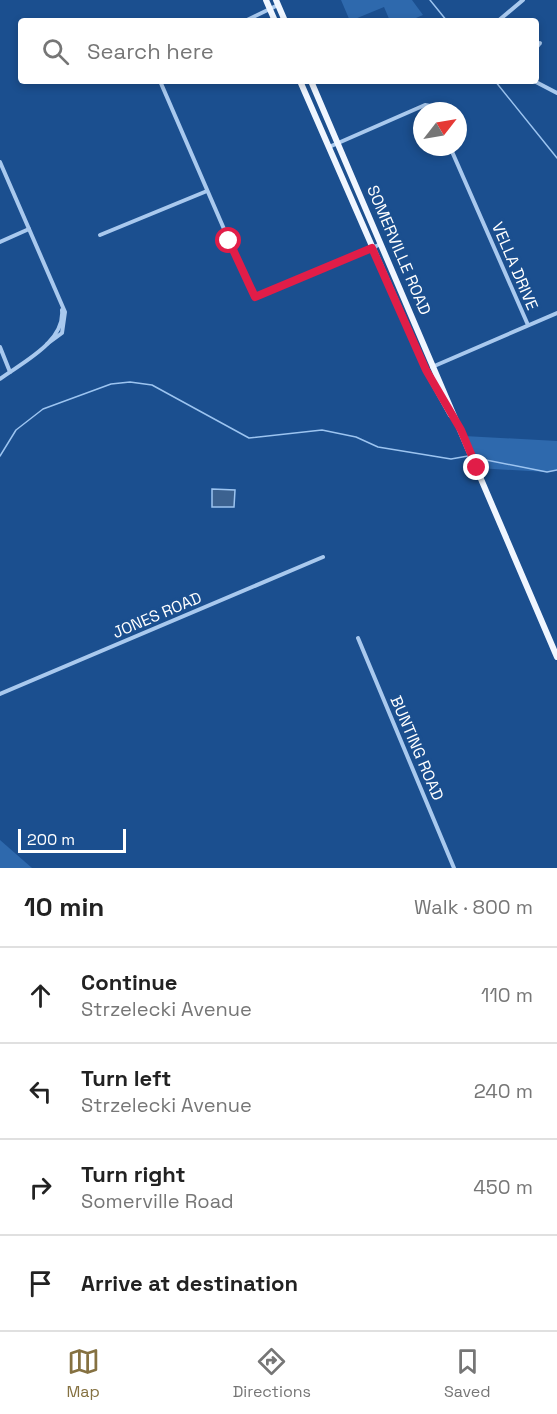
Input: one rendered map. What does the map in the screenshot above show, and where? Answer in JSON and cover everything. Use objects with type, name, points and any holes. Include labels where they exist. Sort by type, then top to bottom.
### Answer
[{"type":"main road","points":[[266,0],[274,18]]},
{"type":"main road","points":[[277,2],[284,18]]},
{"type":"main road","name":"SOMERVILLE ROAD","points":[[301,84],[426,370],[461,430]]},
{"type":"main road","name":"SOMERVILLE ROAD","points":[[312,84],[557,657]]},
{"type":"main road","points":[[550,639],[557,636]]},
{"type":"street","points":[[502,18],[523,0]]},
{"type":"street","points":[[252,18],[270,10],[277,2]]},
{"type":"street","points":[[161,84],[255,297],[381,244]]},
{"type":"street","points":[[539,84],[557,93]]},
{"type":"street","points":[[329,147],[413,110]]},
{"type":"street","name":"VELLA DRIVE","points":[[426,370],[528,325],[454,156]]},
{"type":"street","points":[[0,162],[62,306],[61,327],[47,344],[0,379]]},
{"type":"street","points":[[100,235],[207,191]]},
{"type":"street","points":[[0,242],[29,230]]},
{"type":"street","points":[[528,325],[557,313]]},
{"type":"street","points":[[0,347],[10,372]]},
{"type":"street","points":[[4,356],[15,368]]},
{"type":"street","name":"JONES ROAD","points":[[0,694],[323,557]]},
{"type":"street","name":"BUNTING ROAD","points":[[358,638],[454,868]]},
{"type":"shaded area","points":[[341,0],[412,0],[423,15],[416,18],[389,18],[384,7],[357,18],[349,18]]},
{"type":"shaded area","points":[[464,436],[557,441],[557,470],[547,472],[477,468]]},
{"type":"shaded area","points":[[212,489],[235,490],[234,507],[212,507]]},
{"type":"shaded area","points":[[0,840],[32,868],[0,868]]},
{"type":"waterway","points":[[430,0],[445,18]]},
{"type":"waterway","points":[[497,84],[557,158]]},
{"type":"waterway","points":[[0,456],[16,430],[43,409],[111,384],[130,382],[152,385],[249,438],[322,430],[356,437],[378,447],[451,459],[468,456]]},
{"type":"waterway","points":[[476,458],[547,472],[557,470]]},
{"type":"route","points":[[229,241],[251,295],[255,297],[372,248],[426,370],[461,430],[477,468]]}]
